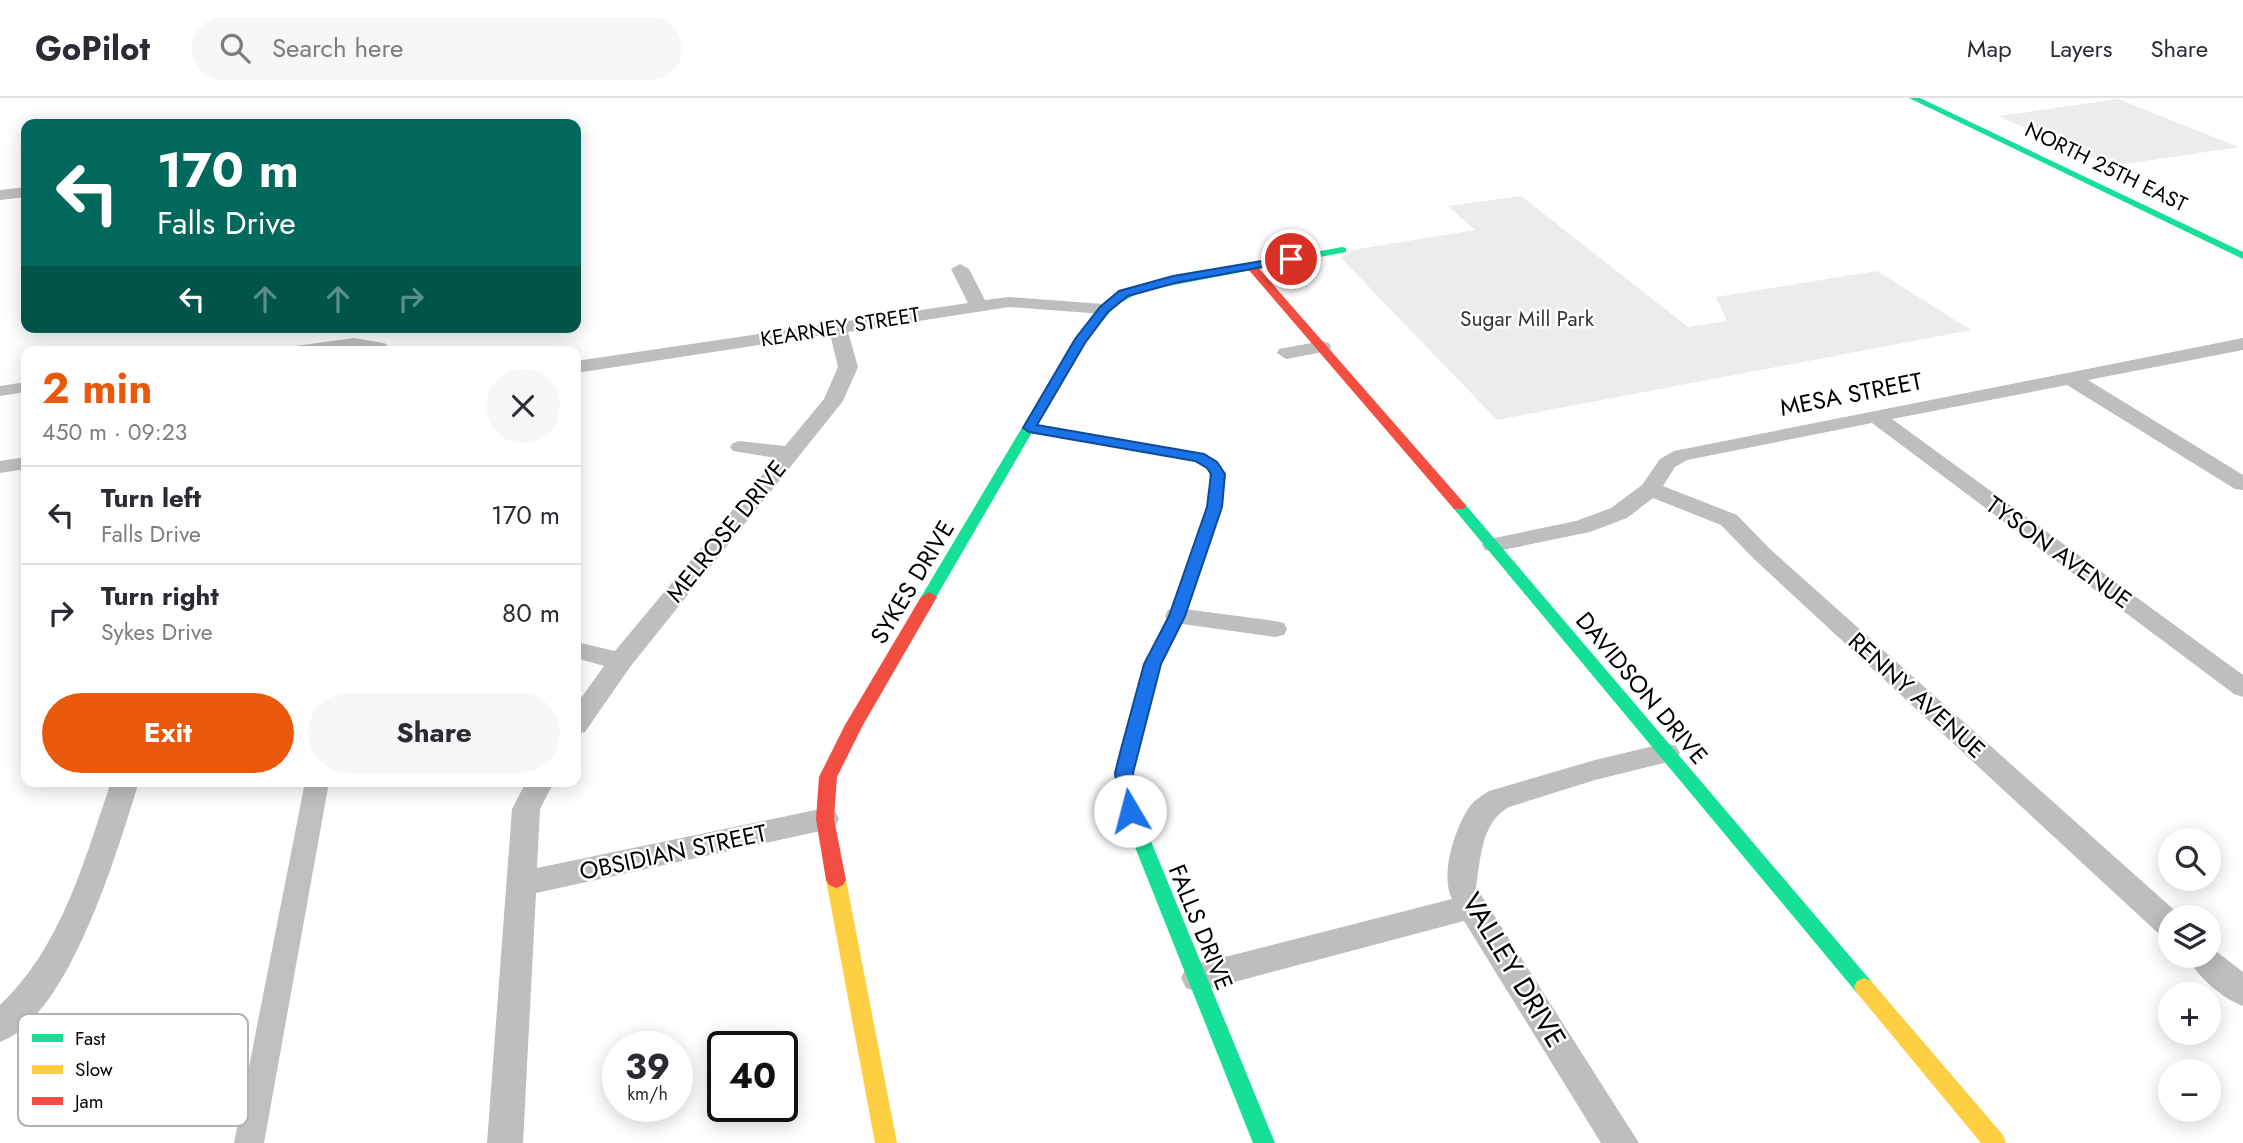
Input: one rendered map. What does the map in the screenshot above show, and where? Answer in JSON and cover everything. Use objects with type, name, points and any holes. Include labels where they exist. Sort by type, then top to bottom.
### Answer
[{"type":"street","name":"NORTH 25TH EAST","points":[[1913,98],[2243,256]]},
{"type":"street","points":[[0,195],[21,193]]},
{"type":"street","name":"SYKES DRIVE","points":[[886,1143],[825,819],[828,777],[854,724],[1079,342],[1104,309],[1124,294],[1139,288],[1342,250]]},
{"type":"street","name":"DAVIDSON DRIVE","points":[[1251,266],[1493,545],[1995,1143]]},
{"type":"street","points":[[960,269],[979,306]]},
{"type":"street","name":"KEARNEY STREET","points":[[581,366],[1009,302],[1104,309]]},
{"type":"street","name":"MELROSE DRIVE","points":[[581,718],[621,661],[833,401],[848,367],[838,328]]},
{"type":"street","name":"MESA STREET","points":[[1493,545],[1582,527],[1619,513],[1650,489],[1667,463],[1681,455],[2243,344]]},
{"type":"street","points":[[1286,353],[1322,348]]},
{"type":"street","points":[[2072,379],[2243,484]]},
{"type":"street","name":"TYSON AVENUE","points":[[1875,416],[2243,688]]},
{"type":"street","name":"FALLS DRIVE","points":[[1029,428],[1199,457],[1212,465],[1218,474],[1214,507],[1177,616],[1153,664],[1124,773],[1130,811],[1264,1143]]},
{"type":"street","points":[[740,447],[789,453]]},
{"type":"street","name":"RENNY AVENUE","points":[[1650,489],[1729,520],[1762,554],[2158,914]]},
{"type":"street","points":[[1177,616],[1275,629]]},
{"type":"street","points":[[581,651],[621,661]]},
{"type":"street","name":"VALLEY DRIVE","points":[[1621,1143],[1471,907],[1461,887],[1462,876],[1468,845],[1479,815],[1487,806],[1499,799],[1595,770],[1666,753]]},
{"type":"street","points":[[0,1027],[12,1017],[53,965],[77,924],[123,787]]},
{"type":"street","points":[[505,1143],[526,809],[537,787]]},
{"type":"street","name":"OBSIDIAN STREET","points":[[520,884],[825,819]]},
{"type":"street","points":[[1197,978],[1471,907]]},
{"type":"street","points":[[2216,968],[2243,992]]},
{"type":"green space","points":[[2118,99],[2239,147],[2112,166],[1998,116]]},
{"type":"green space","name":"Sugar Mill Park","points":[[1521,196],[1688,327],[1727,321],[1716,297],[1877,271],[1971,330],[1497,420],[1341,258],[1353,250],[1475,230],[1448,206]]},
{"type":"waterway","points":[[321,346],[354,343],[375,346]]},
{"type":"waterway","points":[[0,391],[21,388]]},
{"type":"waterway","points":[[249,1143],[316,787]]},
{"type":"traffic: fast","points":[[1913,98],[2243,256]]},
{"type":"traffic: fast","points":[[929,597],[1079,342],[1112,303],[1139,288],[1342,250]]},
{"type":"traffic: fast","points":[[1217,486],[1214,507],[1177,616],[1153,664],[1124,773],[1130,812],[1264,1143]]},
{"type":"traffic: fast","points":[[1459,506],[1864,987]]},
{"type":"traffic: slow","points":[[1029,428],[1199,457],[1212,465],[1218,474],[1217,486]]},
{"type":"traffic: slow","points":[[836,880],[886,1143]]},
{"type":"traffic: slow","points":[[1864,987],[1995,1143]]},
{"type":"traffic: jam","points":[[1251,266],[1459,506]]},
{"type":"traffic: jam","points":[[836,880],[825,819],[828,777],[854,725],[929,597]]},
{"type":"route","points":[[1130,811],[1124,773],[1129,753],[1153,664],[1177,616],[1214,507],[1218,474],[1212,465],[1199,457],[1029,428],[1079,342],[1104,309],[1124,294],[1173,279],[1291,259]]}]
